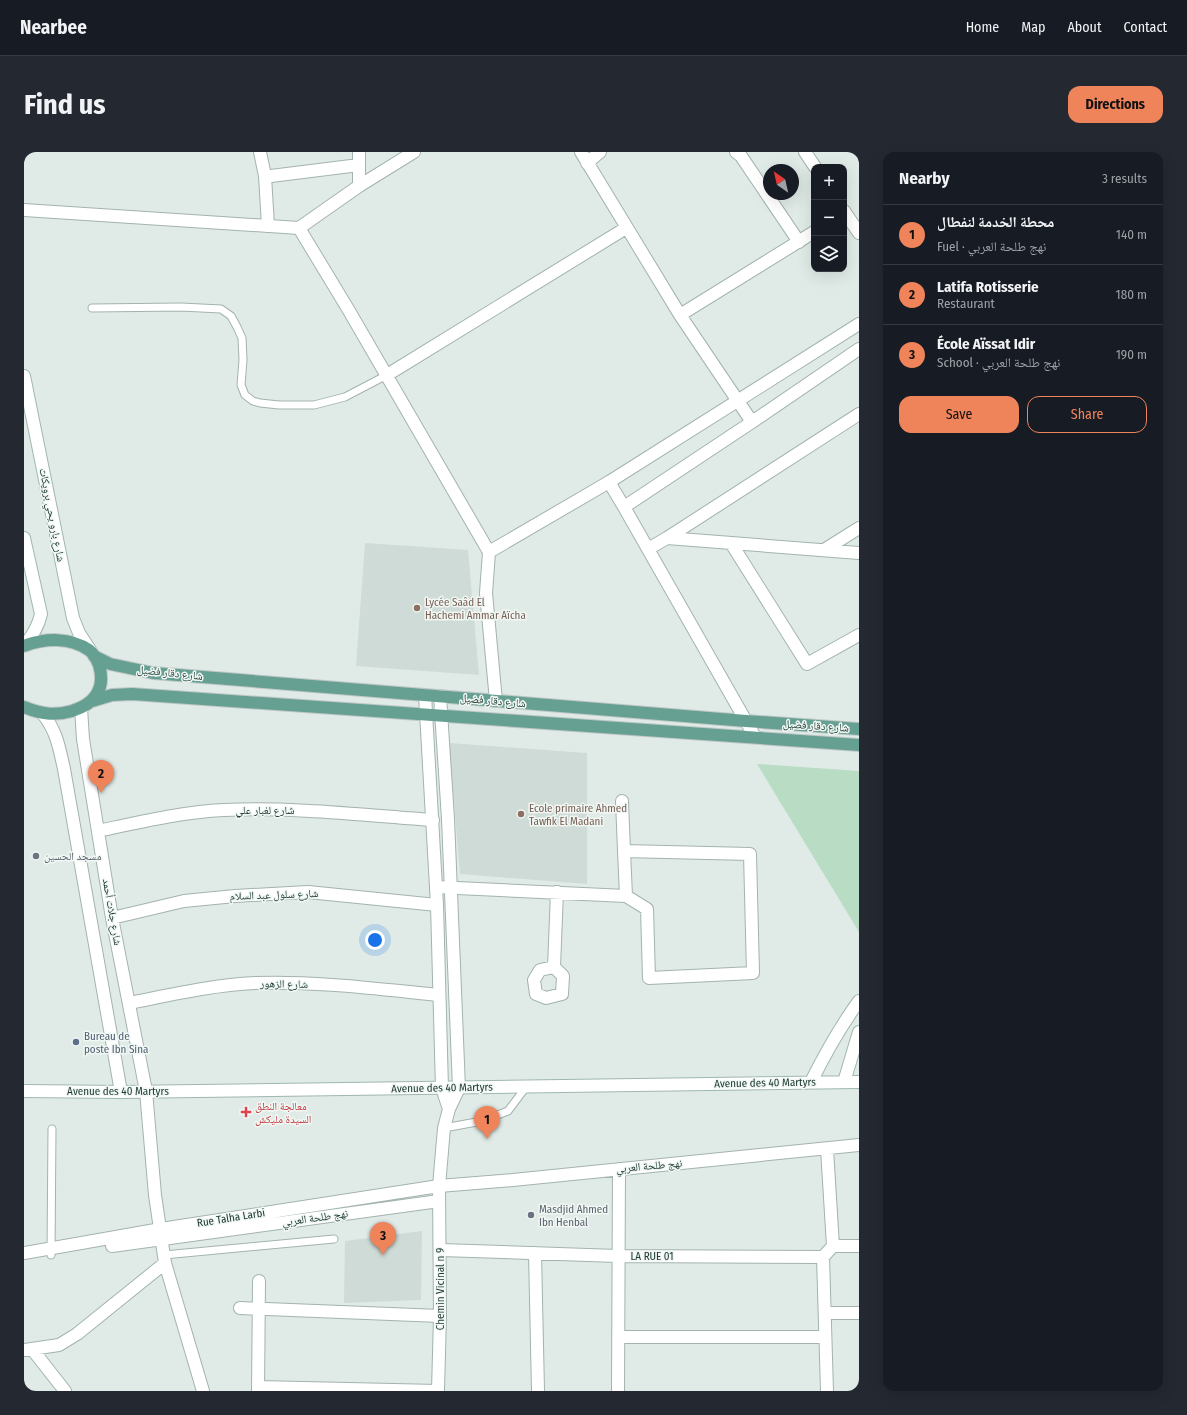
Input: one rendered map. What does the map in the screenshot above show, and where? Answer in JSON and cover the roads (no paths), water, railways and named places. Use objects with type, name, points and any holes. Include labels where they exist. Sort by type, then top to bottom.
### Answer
[{"type":"main road","name":"شارع دقار فضيل","points":[[25,645],[44,640],[73,642],[110,664],[152,673],[859,729]]},
{"type":"main road","points":[[24,707],[43,714],[60,714],[81,708],[92,701],[102,684],[98,662],[92,653]]},
{"type":"main road","name":"شارع دقار فضيل","points":[[92,701],[112,695],[132,694],[859,745]]},
{"type":"street","points":[[260,152],[265,176],[268,226]]},
{"type":"street","points":[[358,152],[359,186]]},
{"type":"street","points":[[24,210],[299,228],[359,186],[414,152]]},
{"type":"street","points":[[600,152],[584,157],[680,315],[752,422]]},
{"type":"street","points":[[805,152],[813,164]]},
{"type":"street","points":[[742,153],[799,242]]},
{"type":"street","points":[[271,176],[359,165]]},
{"type":"street","points":[[847,216],[859,234]]},
{"type":"street","points":[[299,228],[387,375],[489,552],[486,593],[496,701]]},
{"type":"street","points":[[387,375],[626,228]]},
{"type":"street","points":[[680,315],[811,234]]},
{"type":"street","points":[[489,552],[610,482],[859,324]]},
{"type":"street","points":[[624,507],[859,349]]},
{"type":"street","name":"شارع بارو يحي برويكات","points":[[24,376],[72,618],[79,634],[92,653]]},
{"type":"street","points":[[648,549],[859,414]]},
{"type":"street","points":[[610,482],[755,737]]},
{"type":"street","points":[[824,550],[859,528]]},
{"type":"street","points":[[24,538],[41,614],[38,627],[25,645]]},
{"type":"street","points":[[667,538],[859,552]]},
{"type":"street","points":[[731,543],[808,664],[859,635]]},
{"type":"street","points":[[426,695],[437,905],[442,1088],[449,1109]]},
{"type":"street","points":[[440,696],[459,1088]]},
{"type":"street","name":"شارع جلات أحمد","points":[[81,708],[83,739],[112,918],[146,1091],[155,1194],[165,1259],[203,1391]]},
{"type":"street","name":"شارع جلات أحمد","points":[[43,714],[51,724],[58,742],[64,769],[122,1092]]},
{"type":"street","points":[[622,801],[626,896]]},
{"type":"street","name":"شارع لغبار علي","points":[[98,831],[166,817],[223,810],[291,809],[433,820]]},
{"type":"street","points":[[436,887],[626,896],[647,909],[649,978],[753,974],[750,854],[624,852]]},
{"type":"street","name":"شارع سلول عبد السلام","points":[[112,918],[184,901],[235,896],[308,892],[437,905]]},
{"type":"street","points":[[554,967],[557,892]]},
{"type":"street","name":"شارع الزهور","points":[[129,1003],[205,988],[254,983],[315,984],[439,995]]},
{"type":"street","points":[[811,1082],[824,1055],[842,1025],[859,1001]]},
{"type":"street","points":[[844,1082],[859,1032]]},
{"type":"street","name":"Avenue des 40 Martyrs","points":[[24,1091],[122,1092],[859,1082]]},
{"type":"street","name":"Chemin Vicinal n 9","points":[[438,1391],[441,1250],[439,1186],[444,1128],[449,1109],[459,1088]]},
{"type":"street","name":"نهج طلحة العربي","points":[[439,1186],[513,1180],[859,1145]]},
{"type":"street","points":[[827,1149],[833,1246],[823,1257],[827,1391]]},
{"type":"street","points":[[618,1391],[620,1168]]},
{"type":"street","name":"Rue Talha Larbi","points":[[24,1253],[50,1252],[439,1186]]},
{"type":"street","name":"نهج طلحة العربي","points":[[161,1234],[439,1201]]},
{"type":"street","points":[[833,1246],[859,1246]]},
{"type":"street","name":"LA RUE 01","points":[[441,1250],[619,1256],[823,1257]]},
{"type":"street","points":[[24,1260],[50,1252]]},
{"type":"street","points":[[535,1253],[538,1391]]},
{"type":"street","points":[[28,1349],[59,1345],[77,1334],[165,1259]]},
{"type":"street","points":[[259,1281],[258,1389],[438,1391]]},
{"type":"street","points":[[240,1308],[440,1316]]},
{"type":"street","points":[[825,1313],[859,1313]]},
{"type":"street","points":[[618,1337],[825,1338]]},
{"type":"street","points":[[28,1349],[65,1391]]},
{"type":"lane","points":[[92,308],[181,307],[220,309],[231,316],[238,327],[242,338],[243,360],[241,386],[245,395],[253,401],[260,403],[279,405],[314,405],[344,398],[387,375]]},
{"type":"lane","points":[[444,1128],[482,1121],[508,1111],[526,1087]]},
{"type":"lane","points":[[50,1252],[52,1129]]},
{"type":"lane","points":[[165,1259],[334,1239]]},
{"type":"place","name":"Lycée Saâd El Hachemi Ammar Aïcha","points":[[417,608]]},
{"type":"place","name":"Latifa Rotisserie","points":[[101,793]]},
{"type":"place","name":"Ecole primaire Ahmed Tawfik El Madani","points":[[521,814]]},
{"type":"place","name":"مسجد الحسين","points":[[36,856]]},
{"type":"place","name":"Bureau de poste Ibn Sina","points":[[76,1042]]},
{"type":"place","name":"معالجة النطق السيدة مليكش","points":[[246,1112]]},
{"type":"place","name":"محطة الخدمة لنفطال","points":[[487,1139]]},
{"type":"place","name":"Masdjid Ahmed Ibn Henbal","points":[[531,1215]]},
{"type":"place","name":"École Aïssat Idir","points":[[383,1255]]}]
